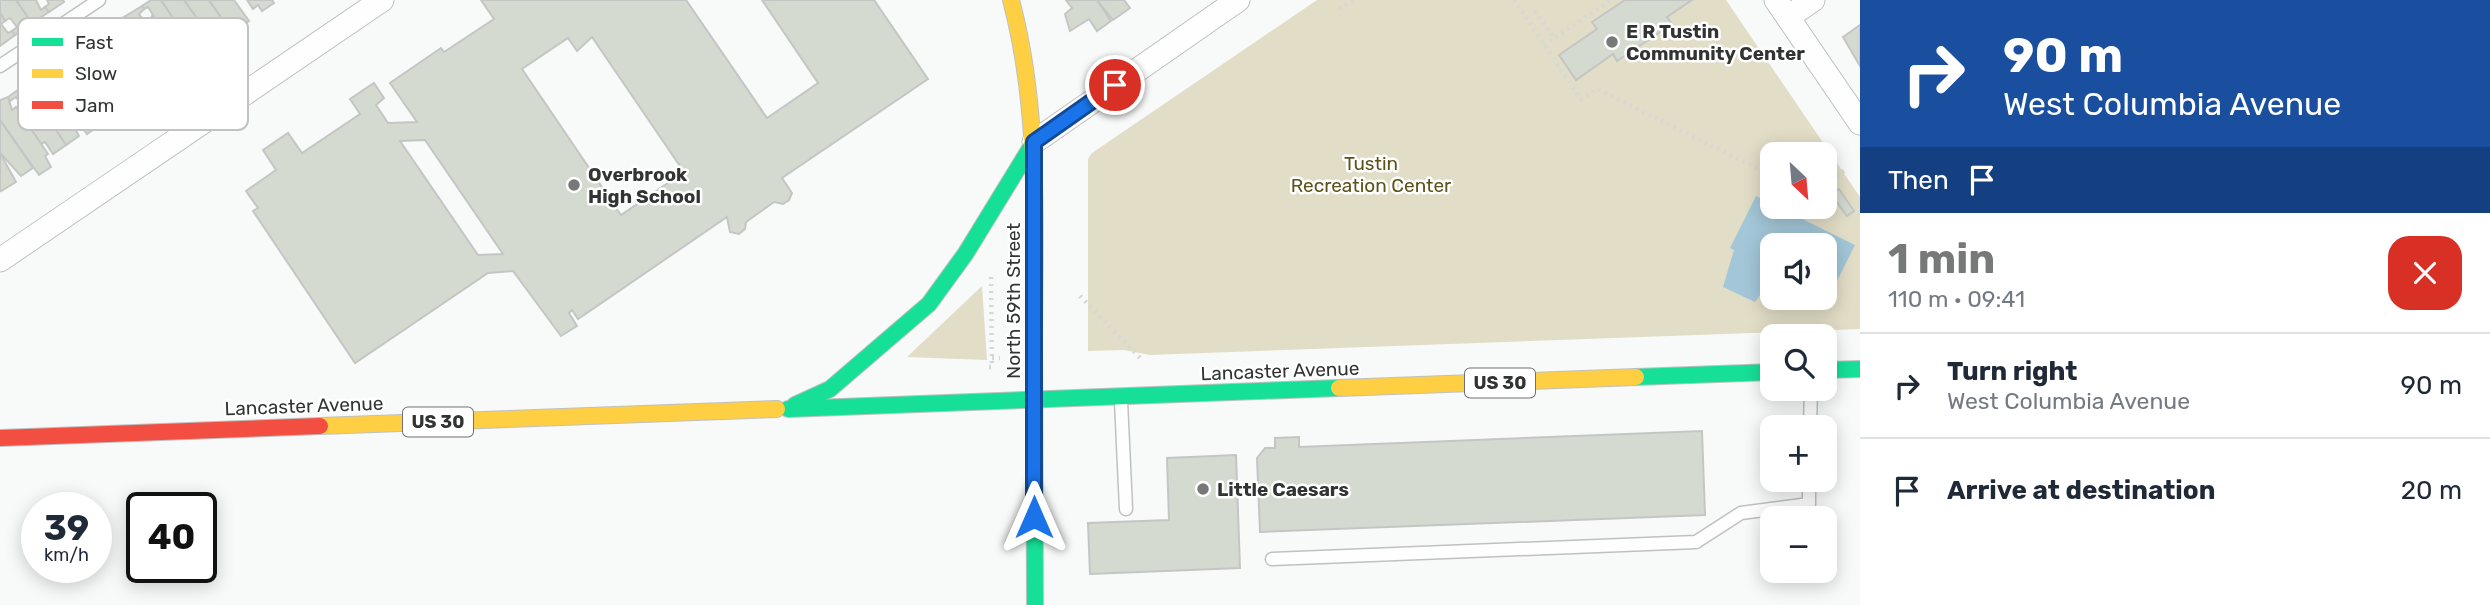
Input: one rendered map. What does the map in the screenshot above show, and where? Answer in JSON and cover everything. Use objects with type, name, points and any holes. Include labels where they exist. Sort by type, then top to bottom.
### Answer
[{"type":"main road","name":"North 59th Street","points":[[1011,0],[1025,53],[1034,142],[1035,597]]},
{"type":"main road","points":[[782,409],[830,389],[929,304],[965,253],[1034,142]]},
{"type":"main road","points":[[1837,370],[1860,369]]},
{"type":"main road","name":"Lancaster Avenue","points":[[0,438],[1760,373]]},
{"type":"street","points":[[248,91],[382,0]]},
{"type":"street","points":[[1034,142],[1238,0]]},
{"type":"street","points":[[1813,0],[1782,9],[1860,123]]},
{"type":"street","points":[[0,260],[191,130]]},
{"type":"lane","points":[[72,18],[99,0]]},
{"type":"lane","points":[[0,66],[18,54]]},
{"type":"lane","points":[[1121,398],[1126,509]]},
{"type":"lane","points":[[1272,559],[1696,542],[1741,513],[1808,504],[1808,492]]},
{"type":"path","points":[[1339,9],[1353,0]]},
{"type":"path","points":[[1514,0],[1581,99],[1597,89],[1760,170]]},
{"type":"path","points":[[1544,45],[1611,0]]},
{"type":"path","points":[[1535,11],[1554,38]]},
{"type":"path","points":[[1838,175],[1848,168]]},
{"type":"path","points":[[984,367],[992,367],[991,275]]},
{"type":"path","points":[[1080,296],[1143,361]]},
{"type":"path","points":[[992,358],[1000,358]]},
{"type":"green space","name":"Tustin Recreation Center","points":[[1317,0],[1726,0],[1823,142],[1760,142],[1760,219],[1838,219],[1838,165],[1860,197],[1860,329],[1837,330],[1837,324],[1760,324],[1760,333],[1150,355],[1124,350],[1088,351],[1088,159],[1092,153]]},
{"type":"green space","points":[[982,286],[987,360],[907,357]]},
{"type":"water","points":[[1756,196],[1760,198],[1760,219],[1802,219],[1831,233],[1760,233],[1760,295],[1755,302],[1723,287],[1734,250],[1730,248]]},
{"type":"water","points":[[1837,236],[1855,245],[1837,281]]},
{"type":"building","points":[[0,0],[16,0],[29,18],[18,18],[18,33],[15,35],[12,31],[17,27],[10,18],[5,21],[0,13]]},
{"type":"building","points":[[16,0],[36,0],[41,10],[45,7],[49,12],[40,18],[29,18]]},
{"type":"building","points":[[47,0],[64,2],[49,12],[45,7],[49,4]]},
{"type":"building","points":[[151,0],[161,0],[173,18],[155,18],[148,7],[144,9],[142,6]]},
{"type":"building","points":[[161,0],[184,0],[197,18],[173,18]]},
{"type":"building","points":[[184,0],[209,0],[222,18],[197,18]]},
{"type":"building","points":[[209,0],[234,0],[247,18],[222,18]]},
{"type":"building","points":[[247,0],[272,0],[274,3],[262,11],[258,5],[253,9]]},
{"type":"building","name":"Overbrook High School","points":[[481,0],[686,0],[767,118],[818,83],[762,0],[874,0],[928,79],[782,178],[792,193],[789,200],[783,204],[774,202],[746,222],[745,229],[739,234],[730,232],[727,217],[578,319],[572,310],[569,313],[577,326],[561,336],[513,271],[488,273],[355,363],[253,211],[258,208],[246,191],[276,170],[263,150],[288,133],[302,153],[360,114],[350,99],[374,83],[384,98],[376,105],[388,123],[417,122],[390,83],[441,48],[444,52],[494,19]],"holes":[[[592,37],[684,172],[621,215],[522,69],[568,38],[577,51]],[[425,140],[503,254],[478,255],[400,141]]]},
{"type":"building","points":[[1066,0],[1097,0],[1111,21],[1097,31],[1089,19],[1070,31],[1065,14],[1072,8]]},
{"type":"building","points":[[1097,0],[1124,0],[1130,8],[1113,20]]},
{"type":"building","name":"E R Tustin Community Center","points":[[1625,0],[1692,0],[1667,17],[1672,24],[1617,61],[1613,54],[1576,80],[1559,55],[1597,29],[1592,22]]},
{"type":"building","points":[[142,6],[144,9],[139,14],[142,18],[124,17]]},
{"type":"building","points":[[0,13],[5,21],[1,24],[8,33],[12,31],[15,35],[0,46]]},
{"type":"building","points":[[1860,25],[1860,66],[1843,37]]},
{"type":"building","points":[[18,90],[18,100],[16,97],[10,101],[8,97]]},
{"type":"building","points":[[8,97],[12,110],[16,107],[18,110],[18,130],[32,130],[48,154],[45,156],[51,167],[39,175],[0,120],[0,100]]},
{"type":"building","points":[[0,120],[33,168],[21,176],[0,153]]},
{"type":"building","points":[[32,130],[56,130],[66,145],[53,154],[45,142],[41,144]]},
{"type":"building","points":[[56,130],[76,130],[79,136],[66,145]]},
{"type":"building","points":[[0,153],[16,182],[1,191],[0,189]]},
{"type":"building","points":[[1838,190],[1854,211],[1847,216],[1838,204]]},
{"type":"building","points":[[1702,431],[1705,515],[1260,532],[1257,458],[1265,448],[1275,448],[1275,438],[1299,437],[1299,447]]},
{"type":"building","name":"Little Caesars","points":[[1236,455],[1240,568],[1090,574],[1088,523],[1169,520],[1167,458]]},
{"type":"traffic: fast","points":[[795,405],[830,389],[929,304],[966,253],[1034,142]]},
{"type":"traffic: fast","points":[[1034,344],[1035,605]]},
{"type":"traffic: fast","points":[[1837,370],[1860,369]]},
{"type":"traffic: fast","points":[[1636,377],[1760,372]]},
{"type":"traffic: fast","points":[[788,409],[1339,388]]},
{"type":"traffic: slow","points":[[1011,0],[1027,85],[1034,171],[1034,344]]},
{"type":"traffic: slow","points":[[1339,388],[1636,377]]},
{"type":"traffic: slow","points":[[320,426],[777,409]]},
{"type":"traffic: jam","points":[[0,438],[320,426]]},
{"type":"place","name":"E R Tustin Community Center","points":[[1612,42]]},
{"type":"place","name":"Overbrook High School","points":[[574,185]]},
{"type":"place","name":"Little Caesars","points":[[1203,489]]},
{"type":"route","points":[[1034,517],[1034,142],[1115,85]]}]
